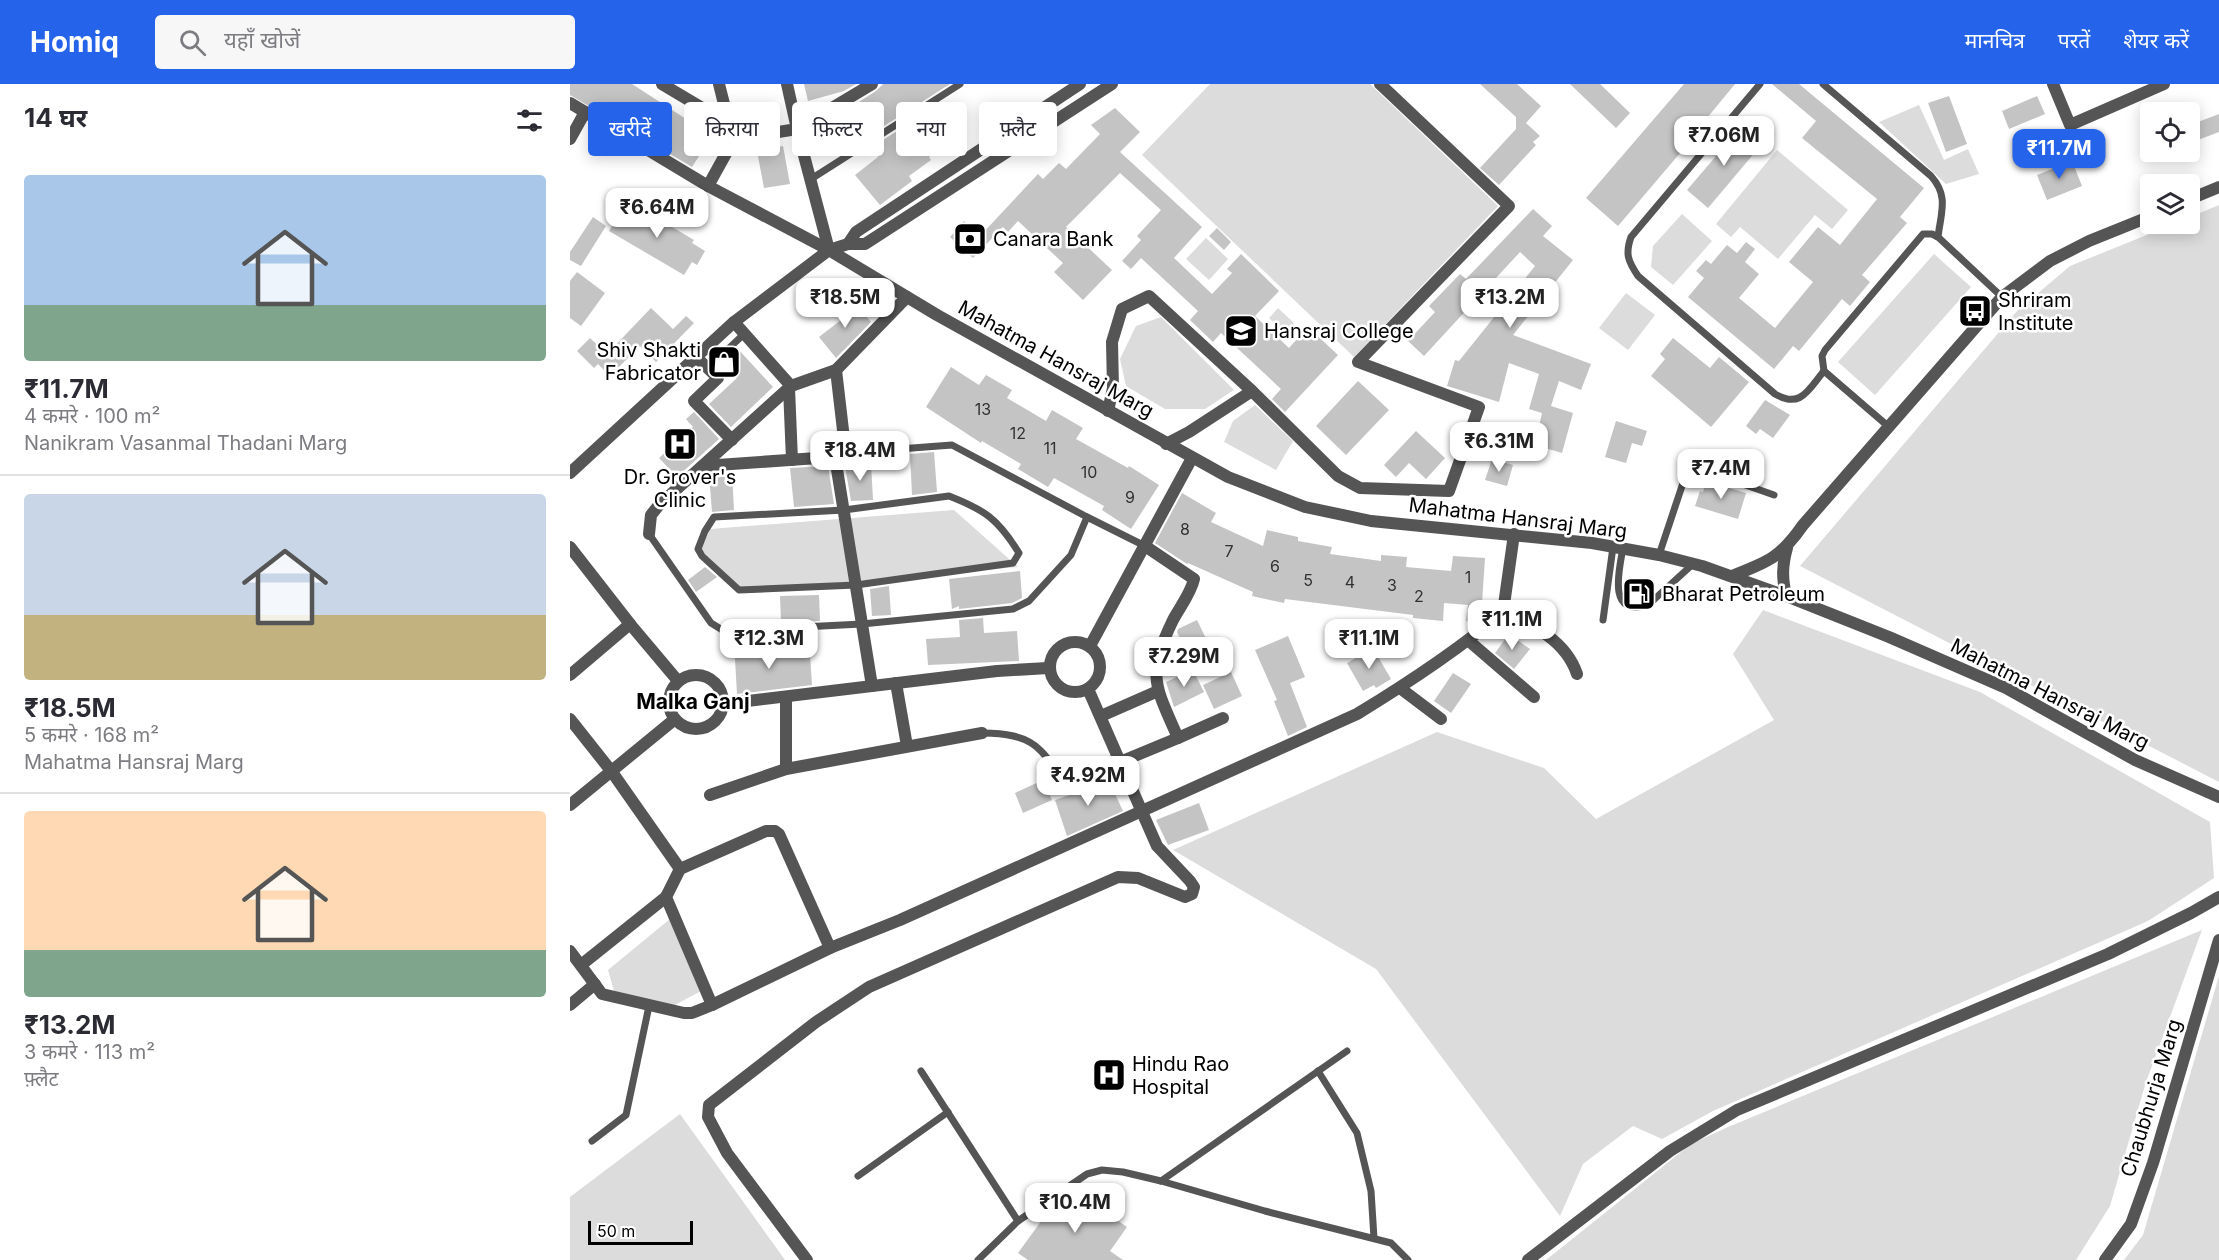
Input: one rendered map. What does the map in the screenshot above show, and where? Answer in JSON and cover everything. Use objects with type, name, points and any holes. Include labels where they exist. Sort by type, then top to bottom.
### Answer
[{"type":"street","points":[[662,84],[692,102]]},
{"type":"street","points":[[719,84],[724,102]]},
{"type":"street","points":[[787,84],[792,106]]},
{"type":"street","points":[[848,244],[856,232],[1080,84]]},
{"type":"street","points":[[570,473],[734,322],[829,250],[848,244],[865,243],[1112,84]]},
{"type":"street","points":[[1108,411],[1113,388],[1112,342],[1122,309],[1149,296],[1252,391],[1338,476],[1360,488],[1449,491],[1479,407],[1358,362],[1509,206],[1380,84]]},
{"type":"street","points":[[2053,84],[2070,125],[2164,84]]},
{"type":"street","points":[[839,102],[864,86]]},
{"type":"street","name":"Mahatma Hansraj Marg","points":[[570,103],[708,186],[829,250],[907,297],[1228,477],[1305,507],[1371,521],[1592,543],[1659,555],[1732,576],[1889,636],[2006,688],[2134,760],[2219,797]]},
{"type":"street","points":[[570,139],[585,112]]},
{"type":"street","points":[[708,186],[725,156]]},
{"type":"street","points":[[805,156],[829,250]]},
{"type":"street","points":[[2200,195],[2219,187]]},
{"type":"street","points":[[1786,596],[1782,566],[1787,548],[1803,525],[2002,297],[2050,261],[2140,221]]},
{"type":"street","points":[[649,534],[651,515],[659,505],[790,387],[836,370],[907,297]]},
{"type":"street","points":[[734,322],[790,387],[792,460]]},
{"type":"street","points":[[696,357],[718,378],[694,401],[732,440]]},
{"type":"street","points":[[703,466],[846,456],[836,370]]},
{"type":"street","points":[[1166,444],[1252,391]]},
{"type":"street","points":[[835,457],[872,686]]},
{"type":"street","points":[[1090,646],[1192,458]]},
{"type":"street","points":[[570,951],[602,994],[684,1013],[712,1005],[830,948],[900,920],[1357,714],[1469,641],[1503,612],[1514,534]]},
{"type":"street","points":[[1144,546],[1194,579],[1158,659],[1155,672],[1158,691],[1178,738]]},
{"type":"street","points":[[570,547],[678,681]]},
{"type":"street","points":[[1732,576],[1766,562],[1787,548]]},
{"type":"street","points":[[1503,612],[1552,639],[1571,660],[1577,674]]},
{"type":"street","points":[[570,675],[630,624]]},
{"type":"street","points":[[1469,641],[1534,697]]},
{"type":"street","points":[[1071,642],[1081,642],[1090,646],[1097,654],[1100,663],[1100,673],[1095,682],[1088,689],[1079,692],[1069,692],[1060,687],[1053,680],[1048,668],[1054,652],[1061,645],[1071,642]]},
{"type":"street","points":[[723,704],[997,670],[1048,668]]},
{"type":"street","points":[[698,674],[708,677],[717,684],[722,693],[723,704],[721,714],[714,722],[705,728],[694,729],[684,726],[675,719],[670,710],[669,699],[678,681],[687,675],[698,674]]},
{"type":"street","points":[[896,683],[907,746]]},
{"type":"street","points":[[1400,688],[1441,719]]},
{"type":"street","points":[[807,1260],[728,1153],[708,1117],[709,1105],[816,1022],[869,987],[1118,877],[1138,878],[1185,897],[1192,894],[1194,887],[1182,870],[1157,846],[1088,689]]},
{"type":"street","points":[[1101,716],[1158,691]]},
{"type":"street","points":[[786,697],[786,769]]},
{"type":"street","points":[[1120,762],[1223,718]]},
{"type":"street","points":[[570,719],[612,772],[680,868]]},
{"type":"street","points":[[570,806],[675,719]]},
{"type":"street","points":[[710,795],[786,769],[982,733]]},
{"type":"street","points":[[581,966],[666,897],[680,868],[766,831],[775,831],[779,834],[830,948]]},
{"type":"street","points":[[666,897],[712,1005]]},
{"type":"street","points":[[1528,1260],[1670,1151],[1737,1110],[2108,954],[2219,897]]},
{"type":"street","name":"Chaubhurja Marg","points":[[2105,1260],[2131,1224],[2153,1163],[2219,940]]},
{"type":"street","points":[[570,1005],[595,984]]},
{"type":"lane","points":[[811,179],[960,84]]},
{"type":"lane","points":[[1760,84],[1631,237],[1626,249],[1628,260],[1638,276],[1775,394],[1786,400],[1795,400],[1804,396],[1824,370]]},
{"type":"lane","points":[[1823,84],[1940,186],[1942,200],[1938,237]]},
{"type":"lane","points":[[1889,428],[1824,370],[1822,357],[1825,350],[1915,243],[1923,234],[1938,237],[2002,297]]},
{"type":"lane","points":[[708,368],[744,334]]},
{"type":"lane","points":[[899,449],[952,445],[1144,546]]},
{"type":"lane","points":[[1659,555],[1689,465],[1774,495]]},
{"type":"lane","points":[[949,496],[979,508],[1005,530],[1019,553],[1013,563],[856,585],[739,590],[702,556],[698,549],[705,531],[714,518],[844,510],[949,496]]},
{"type":"lane","points":[[649,534],[711,623],[724,631],[862,624],[1013,609],[1029,601],[1071,555],[1087,517]]},
{"type":"lane","points":[[1618,548],[1617,583],[1620,597],[1629,606],[1639,608],[1648,604],[1693,564]]},
{"type":"lane","points":[[1603,620],[1618,548]]},
{"type":"lane","points":[[982,733],[1001,733],[1018,737],[1034,745],[1066,780],[1120,762]]},
{"type":"lane","points":[[592,1141],[626,1115],[649,1006]]},
{"type":"lane","points":[[1161,1181],[1347,1051]]},
{"type":"lane","points":[[921,1071],[1018,1221]]},
{"type":"lane","points":[[1318,1071],[1357,1133],[1371,1191],[1374,1238]]},
{"type":"lane","points":[[858,1176],[948,1112]]},
{"type":"lane","points":[[978,1260],[1018,1221],[1087,1174],[1102,1170],[1161,1181],[1265,1211],[1391,1243],[1407,1260]]},
{"type":"shaded area","points":[[1210,84],[1370,84],[1498,206],[1354,357],[1142,155]]},
{"type":"shaded area","points":[[1919,105],[1944,160],[1968,149],[1979,174],[1946,184],[1879,122]]},
{"type":"shaded area","points":[[1777,150],[1848,210],[1832,229],[1815,215],[1778,259],[1740,227],[1731,237],[1716,224]]},
{"type":"shaded area","points":[[2219,205],[2219,782],[1800,566],[2017,311],[2070,266],[2149,234],[2200,234],[2200,213]]},
{"type":"shaded area","points":[[1682,214],[1712,241],[1673,285],[1651,267],[1653,246]]},
{"type":"shaded area","points":[[1206,238],[1228,259],[1209,280],[1186,259]]},
{"type":"shaded area","points":[[1934,254],[1971,287],[1875,395],[1838,362]]},
{"type":"shaded area","points":[[1626,293],[1655,315],[1628,350],[1599,328]]},
{"type":"shaded area","points":[[1278,308],[1294,323],[1285,332],[1269,318]]},
{"type":"shaded area","points":[[1161,317],[1234,390],[1205,409],[1165,409],[1126,386],[1120,359],[1136,326]]},
{"type":"shaded area","points":[[1255,405],[1293,441],[1276,470],[1224,442],[1233,421]]},
{"type":"shaded area","points":[[954,510],[1018,567],[744,591],[701,550],[710,529]]},
{"type":"shaded area","points":[[1763,610],[1980,692],[2210,822],[2214,878],[2148,921],[1713,1111],[1662,1139],[1633,1126],[1583,1164],[1560,1216],[1376,969],[1173,850],[1437,732],[1544,768],[1596,819],[1774,720],[1733,654]]},
{"type":"shaded area","points":[[670,919],[701,991],[673,1006],[614,991],[608,970]]},
{"type":"shaded area","points":[[2202,930],[2146,1082],[2110,1206],[2076,1260],[1546,1260],[1691,1144]]},
{"type":"shaded area","points":[[2219,976],[2219,1260],[2124,1260],[2143,1235]]},
{"type":"shaded area","points":[[680,1114],[785,1260],[570,1260],[570,1197]]},
{"type":"building","points":[[570,84],[632,84],[660,102],[588,102],[588,106],[570,95]]},
{"type":"building","points":[[804,84],[856,84],[844,91],[808,101]]},
{"type":"building","points":[[883,84],[950,84],[922,102],[896,102],[896,118],[884,126],[884,102],[859,102]]},
{"type":"building","points":[[1480,84],[1517,84],[1541,106],[1526,123],[1540,136],[1533,142],[1536,145],[1499,185],[1480,168],[1516,129],[1516,117]]},
{"type":"building","points":[[1570,84],[1600,84],[1630,113],[1616,128]]},
{"type":"building","points":[[1684,84],[1735,84],[1707,118],[1709,119],[1618,226],[1586,198]]},
{"type":"building","points":[[1772,84],[1799,84],[1924,188],[1900,217],[1907,223],[1862,275],[1870,282],[1850,306],[1842,299],[1799,351],[1793,346],[1774,369],[1688,297],[1704,278],[1696,271],[1706,260],[1711,264],[1727,245],[1737,253],[1746,242],[1755,249],[1745,262],[1759,274],[1739,298],[1775,328],[1813,282],[1789,262],[1818,227],[1840,245],[1877,199],[1802,138],[1816,121]]},
{"type":"building","points":[[1949,96],[1967,144],[1946,152],[1928,103]]},
{"type":"building","points":[[2037,96],[2045,114],[2009,129],[2002,111]]},
{"type":"building","points":[[1115,108],[1140,132],[1120,152],[1202,227],[1174,258],[1212,294],[1232,273],[1227,269],[1241,254],[1279,291],[1255,316],[1289,348],[1308,327],[1338,355],[1285,412],[1272,399],[1281,389],[1221,333],[1213,342],[1190,320],[1198,311],[1141,258],[1131,269],[1122,261],[1141,240],[1137,236],[1161,210],[1120,173],[1066,227],[1112,270],[1083,300],[1054,272],[1063,263],[1018,221],[1008,232],[1003,227],[973,258],[950,237],[964,221],[980,236],[1038,174],[1043,179],[1059,163],[1066,169],[1100,134],[1091,125]]},
{"type":"building","points":[[672,110],[684,118],[684,156],[699,156],[692,167],[672,155]]},
{"type":"building","points":[[2219,114],[2219,132],[2200,139],[2200,121]]},
{"type":"building","points":[[1741,127],[1762,144],[1708,208],[1687,190]]},
{"type":"building","points":[[896,132],[896,156],[930,156],[931,160],[909,176],[912,181],[880,205],[855,175],[877,156],[884,156],[884,139]]},
{"type":"building","points":[[783,146],[790,184],[764,188],[758,156],[780,156],[780,147]]},
{"type":"building","points":[[2072,161],[2082,186],[2047,200],[2037,175]]},
{"type":"building","points":[[625,205],[636,211],[638,208],[660,222],[663,216],[674,223],[672,227],[694,240],[692,243],[705,251],[697,265],[692,262],[684,275],[609,231]]},
{"type":"building","points":[[1533,209],[1552,226],[1543,236],[1573,260],[1513,335],[1591,364],[1581,390],[1559,381],[1551,406],[1573,413],[1562,453],[1538,446],[1543,427],[1539,426],[1542,413],[1529,409],[1539,374],[1509,363],[1499,402],[1447,386],[1455,360],[1459,361],[1535,266],[1520,252],[1424,356],[1408,341],[1435,312],[1429,306],[1460,274],[1466,279]]},
{"type":"building","points":[[593,217],[606,226],[581,266],[570,260],[570,252]]},
{"type":"building","points":[[1217,228],[1231,242],[1224,250],[1209,236]]},
{"type":"building","points":[[577,272],[605,293],[581,326],[570,318],[570,281]]},
{"type":"building","points":[[853,300],[871,322],[836,358],[819,337],[841,320],[836,315]]},
{"type":"building","points":[[651,308],[673,329],[686,316],[694,323],[656,362],[640,346],[610,376],[598,364],[594,368],[577,351],[590,338],[607,354]]},
{"type":"building","points":[[1673,338],[1710,368],[1719,357],[1749,382],[1711,427],[1651,376],[1665,359],[1660,354]]},
{"type":"building","points":[[737,348],[773,387],[731,427],[709,404],[737,378],[721,363]]},
{"type":"building","points":[[951,367],[979,385],[986,375],[1012,390],[1007,398],[1046,421],[1052,410],[1083,428],[1076,439],[1128,468],[1129,466],[1159,485],[1131,529],[1102,510],[1104,506],[1054,478],[1048,487],[1018,469],[1021,464],[982,441],[981,443],[926,407]]},
{"type":"building","points":[[1358,381],[1389,410],[1346,455],[1316,426]]},
{"type":"building","points":[[1765,400],[1790,415],[1773,438],[1760,429],[1756,434],[1746,426]]},
{"type":"building","points":[[694,412],[719,439],[677,477],[659,458],[693,427],[686,419]]},
{"type":"building","points":[[1616,421],[1647,431],[1642,446],[1632,443],[1626,463],[1605,457]]},
{"type":"building","points":[[1416,431],[1445,458],[1426,479],[1409,463],[1396,477],[1384,465]]},
{"type":"building","points":[[934,452],[937,492],[912,495],[910,454]]},
{"type":"building","points":[[1492,459],[1513,465],[1507,486],[1485,480]]},
{"type":"building","points":[[871,464],[873,500],[851,501],[845,466]]},
{"type":"building","points":[[828,466],[834,504],[794,507],[790,468]]},
{"type":"building","points":[[732,473],[734,510],[712,512],[709,474]]},
{"type":"building","points":[[1706,481],[1746,493],[1738,519],[1695,506]]},
{"type":"building","points":[[1182,493],[1216,513],[1211,522],[1263,546],[1267,530],[1298,537],[1298,541],[1332,547],[1330,554],[1381,561],[1381,555],[1407,557],[1406,567],[1451,571],[1453,556],[1485,558],[1481,619],[1478,622],[1466,621],[1468,605],[1444,603],[1443,621],[1413,618],[1413,615],[1285,599],[1284,603],[1252,596],[1253,592],[1187,564],[1155,543]]},
{"type":"building","points":[[705,567],[717,577],[696,592],[688,580]]},
{"type":"building","points":[[1020,571],[1022,598],[1012,603],[959,609],[959,606],[952,609],[949,579]]},
{"type":"building","points":[[889,586],[891,615],[872,616],[870,589]]},
{"type":"building","points":[[819,595],[820,621],[781,622],[780,596]]},
{"type":"building","points":[[983,618],[984,633],[1017,631],[1019,661],[928,665],[926,639],[960,637],[959,620]]},
{"type":"building","points":[[1197,620],[1213,653],[1192,663],[1177,632],[1178,629]]},
{"type":"building","points":[[1509,634],[1530,649],[1514,669],[1495,653]]},
{"type":"building","points":[[1288,636],[1305,677],[1290,683],[1307,727],[1288,736],[1274,701],[1277,700],[1255,650]]},
{"type":"building","points":[[761,641],[762,659],[810,654],[812,685],[737,694],[734,642]]},
{"type":"building","points":[[1373,648],[1391,679],[1376,688],[1374,685],[1363,691],[1347,663]]},
{"type":"building","points":[[1193,670],[1204,692],[1174,707],[1166,682]]},
{"type":"building","points":[[1231,672],[1242,696],[1214,709],[1203,685]]},
{"type":"building","points":[[1453,673],[1471,684],[1451,713],[1434,701]]},
{"type":"building","points":[[1108,779],[1123,811],[1067,836],[1055,800]]},
{"type":"building","points":[[1043,780],[1052,800],[1023,813],[1015,793]]},
{"type":"building","points":[[1199,803],[1209,830],[1168,845],[1156,820]]},
{"type":"building","points":[[1077,1192],[1127,1227],[1110,1251],[1123,1260],[1028,1260],[1018,1253],[1050,1209],[1060,1216]]},
{"type":"place","name":"Canara Bank","points":[[970,239]]},
{"type":"place","name":"Shriram Institute","points":[[1975,311]]},
{"type":"place","name":"Hansraj College","points":[[1241,331]]},
{"type":"place","name":"Shiv Shakti Fabricator","points":[[724,362]]},
{"type":"place","name":"Dr. Grover's Clinic","points":[[680,444]]},
{"type":"place","name":"Bharat Petroleum","points":[[1639,594]]},
{"type":"place","name":"Hindu Rao Hospital","points":[[1109,1075]]},
{"type":"district","name":"Malka Ganj","points":[[693,702]]}]
